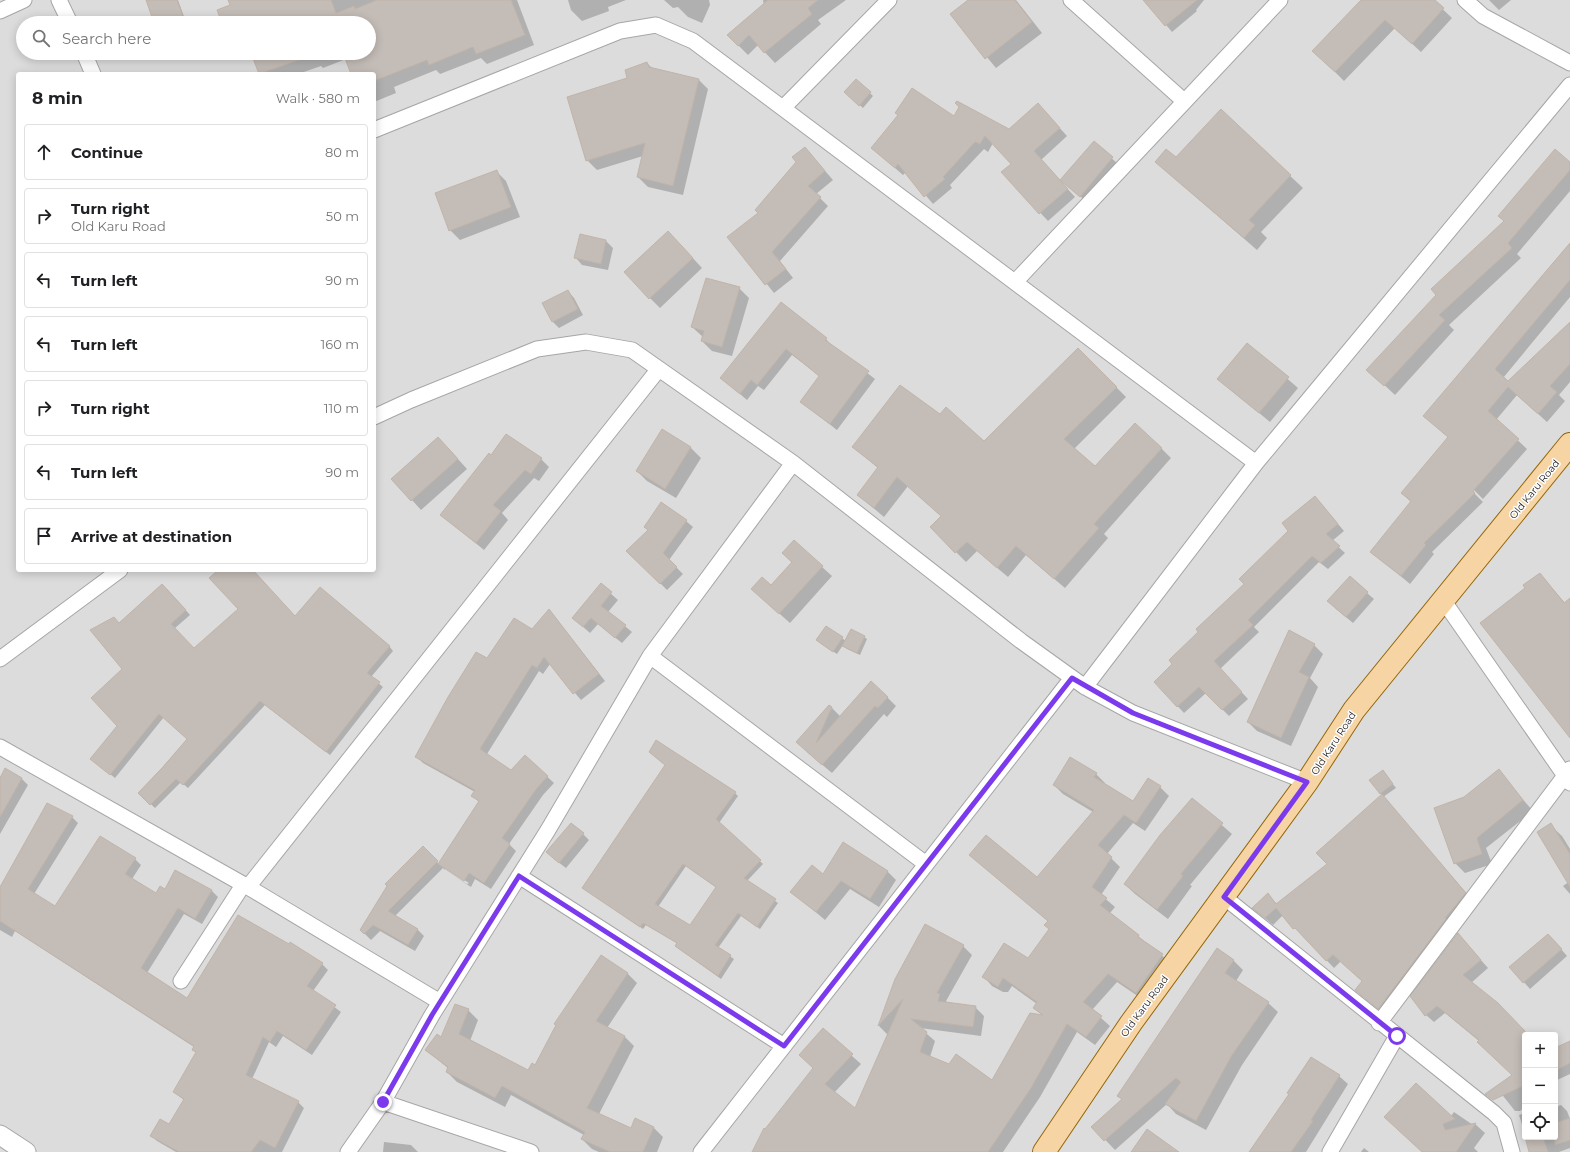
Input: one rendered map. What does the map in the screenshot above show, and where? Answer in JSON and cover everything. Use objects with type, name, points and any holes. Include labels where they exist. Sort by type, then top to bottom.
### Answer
[{"type":"main road","name":"Old Karu Road","points":[[1044,1152],[1131,1023],[1307,782],[1354,710],[1570,444]]},
{"type":"street","points":[[0,11],[24,0]]},
{"type":"street","points":[[59,0],[67,16]]},
{"type":"street","points":[[783,108],[888,0]]},
{"type":"street","points":[[1071,0],[1184,102]]},
{"type":"street","points":[[1015,282],[1280,0]]},
{"type":"street","points":[[1464,0],[1483,16],[1570,63]]},
{"type":"street","points":[[376,129],[620,31],[656,25],[693,41],[1256,463]]},
{"type":"street","points":[[87,60],[92,72]]},
{"type":"street","points":[[1085,687],[1256,463],[1570,84]]},
{"type":"street","points":[[376,416],[411,400],[537,349],[586,342],[632,350],[658,370],[794,463],[1021,641],[1085,687],[1133,713],[1307,782]]},
{"type":"street","points":[[181,981],[245,886],[658,370]]},
{"type":"street","points":[[348,1152],[383,1102],[440,1002],[519,876],[650,656],[794,463]]},
{"type":"street","points":[[0,660],[117,572]]},
{"type":"street","points":[[1379,1023],[1568,776],[1444,600]]},
{"type":"street","points":[[650,656],[926,864]]},
{"type":"street","points":[[701,1152],[1072,678]]},
{"type":"street","points":[[0,747],[245,886],[440,1002]]},
{"type":"street","points":[[519,876],[784,1046]]},
{"type":"street","points":[[1224,897],[1379,1023],[1494,1113],[1504,1123],[1512,1152]]},
{"type":"street","points":[[1330,1152],[1397,1036]]},
{"type":"street","points":[[383,1102],[531,1152]]},
{"type":"street","points":[[0,1135],[26,1152]]},
{"type":"shaded area","points":[[0,0],[1570,0],[1570,1152],[0,1152]]},
{"type":"building","points":[[146,0],[177,0],[183,16],[152,16]]},
{"type":"building","points":[[228,0],[331,0],[336,13],[354,6],[355,9],[377,0],[511,0],[525,35],[476,54],[473,47],[429,65],[427,60],[376,80],[376,72],[350,72],[346,60],[376,60],[376,16],[219,16],[217,10],[230,5]]},
{"type":"building","points":[[768,0],[818,0],[808,8],[812,14],[764,53],[749,35],[738,46],[727,35]]},
{"type":"building","points":[[968,0],[1015,0],[1032,22],[985,59],[950,14]]},
{"type":"building","points":[[1143,0],[1197,0],[1165,26]]},
{"type":"building","points":[[1361,0],[1435,0],[1444,8],[1412,44],[1385,20],[1335,72],[1312,51]]},
{"type":"building","points":[[254,60],[299,60],[265,72],[258,72]]},
{"type":"building","points":[[647,62],[649,67],[699,79],[673,186],[637,177],[645,143],[586,161],[567,97],[627,78],[625,70]]},
{"type":"building","points":[[856,79],[871,92],[859,106],[844,92]]},
{"type":"building","points":[[912,88],[954,116],[959,107],[955,103],[957,101],[1009,129],[1038,103],[1060,128],[1034,151],[1068,189],[1039,214],[1001,172],[1011,164],[985,136],[980,144],[975,142],[943,177],[945,179],[924,197],[898,164],[895,168],[871,148],[898,115],[895,113]]},
{"type":"building","points":[[1221,109],[1291,175],[1249,220],[1255,225],[1244,238],[1155,162],[1166,149],[1176,157]]},
{"type":"building","points":[[1094,141],[1113,157],[1080,197],[1060,180]]},
{"type":"building","points":[[805,147],[825,171],[808,186],[821,197],[772,252],[786,269],[765,285],[727,237],[758,213],[755,210],[796,162],[792,157]]},
{"type":"building","points":[[1555,149],[1570,162],[1570,170],[1508,243],[1512,248],[1439,315],[1445,320],[1384,386],[1366,370],[1436,295],[1431,289],[1504,221],[1498,216]]},
{"type":"building","points":[[497,170],[511,207],[449,231],[435,193]]},
{"type":"building","points":[[668,231],[693,258],[649,299],[624,272]]},
{"type":"building","points":[[580,234],[606,240],[601,264],[574,258]]},
{"type":"building","points":[[1570,243],[1570,280],[1495,369],[1508,381],[1570,322],[1570,364],[1550,386],[1557,392],[1538,414],[1508,387],[1488,411],[1519,439],[1473,491],[1475,493],[1424,543],[1426,545],[1401,576],[1370,552],[1411,501],[1401,493],[1448,437],[1423,416]]},
{"type":"building","points":[[706,278],[740,287],[722,347],[701,341],[704,331],[691,327]]},
{"type":"building","points":[[568,290],[578,309],[552,322],[542,303]]},
{"type":"building","points":[[781,302],[827,338],[825,340],[869,371],[830,424],[800,402],[819,376],[786,349],[757,385],[751,380],[740,394],[720,378]]},
{"type":"building","points":[[1247,343],[1289,377],[1259,413],[1217,379]]},
{"type":"building","points":[[1078,348],[1117,387],[1064,439],[1095,466],[1135,423],[1162,448],[1094,524],[1099,528],[1054,579],[1016,546],[997,568],[967,542],[955,553],[930,527],[941,516],[897,477],[874,508],[857,495],[878,467],[852,447],[900,385],[940,414],[946,407],[984,441]]},
{"type":"building","points":[[662,429],[691,447],[665,489],[636,471]]},
{"type":"building","points":[[506,434],[542,458],[531,474],[525,470],[493,505],[501,511],[476,543],[440,515],[489,453],[491,455]]},
{"type":"building","points":[[438,437],[458,459],[411,501],[391,479]]},
{"type":"building","points":[[1315,496],[1338,524],[1326,534],[1340,546],[1321,563],[1312,556],[1248,620],[1253,625],[1214,661],[1242,692],[1222,710],[1199,687],[1177,707],[1154,682],[1172,664],[1169,660],[1198,632],[1196,629],[1244,584],[1239,579],[1288,531],[1282,523]]},
{"type":"building","points":[[661,502],[687,520],[663,553],[677,567],[660,584],[626,551],[648,530],[644,527]]},
{"type":"building","points":[[794,540],[823,566],[779,614],[751,589],[762,577],[771,585],[792,562],[782,553]]},
{"type":"building","points":[[216,572],[255,572],[295,616],[320,587],[390,646],[367,673],[380,682],[326,752],[260,701],[183,785],[176,779],[150,805],[138,793],[187,739],[159,714],[110,775],[90,759],[117,726],[91,698],[122,669],[90,630],[114,617],[119,623],[162,584],[186,610],[171,624],[194,648],[238,609],[209,578]]},
{"type":"building","points":[[1540,573],[1564,603],[1570,598],[1570,738],[1480,623],[1525,588],[1523,585]]},
{"type":"building","points":[[1350,576],[1368,592],[1346,617],[1327,601]]},
{"type":"building","points":[[601,583],[612,592],[601,606],[626,625],[615,638],[591,618],[583,627],[572,618]]},
{"type":"building","points":[[549,609],[599,674],[573,694],[544,657],[537,668],[532,665],[480,749],[511,770],[525,755],[548,776],[537,788],[502,838],[510,844],[484,883],[469,873],[464,881],[438,864],[479,801],[471,796],[475,790],[415,757],[448,697],[476,652],[487,658],[514,618],[532,629]]},
{"type":"building","points":[[826,626],[843,637],[833,652],[816,640]]},
{"type":"building","points":[[851,629],[865,636],[857,653],[842,646]]},
{"type":"building","points":[[1289,630],[1315,644],[1299,672],[1309,677],[1281,738],[1247,722]]},
{"type":"building","points":[[871,681],[888,697],[878,708],[875,706],[822,765],[796,742],[829,705],[832,707],[816,743]]},
{"type":"building","points":[[656,740],[736,792],[716,819],[761,860],[744,878],[776,899],[757,927],[738,913],[715,945],[731,955],[718,976],[675,946],[677,943],[643,923],[640,927],[582,888],[665,765],[649,752]],"holes":[[[683,864],[716,887],[690,925],[655,904]]]},
{"type":"building","points":[[1070,757],[1097,773],[1094,777],[1133,801],[1148,778],[1161,786],[1136,823],[1124,815],[1098,845],[1112,857],[1092,887],[1107,898],[1100,905],[1139,935],[1138,937],[1163,954],[1136,993],[1108,974],[1083,1002],[1102,1016],[1086,1037],[1067,1024],[1031,1088],[988,1152],[752,1152],[764,1128],[765,1129],[813,1068],[799,1055],[823,1028],[853,1054],[825,1084],[855,1108],[903,999],[878,1026],[895,979],[925,924],[964,945],[937,993],[940,994],[938,1001],[976,1006],[973,1027],[911,1019],[927,1032],[920,1052],[949,1064],[956,1054],[992,1080],[1030,1013],[1043,1015],[1033,1008],[1037,1002],[1003,978],[998,987],[982,977],[1004,943],[1028,958],[1049,929],[1044,925],[1048,921],[969,855],[986,835],[1037,877],[1094,810],[1053,785]]},
{"type":"building","points":[[5,768],[22,778],[0,817],[0,778]]},
{"type":"building","points":[[1499,769],[1523,800],[1477,838],[1482,854],[1454,864],[1434,808],[1464,797]]},
{"type":"building","points":[[1383,770],[1393,784],[1380,794],[1369,780]]},
{"type":"building","points":[[1382,794],[1466,893],[1445,918],[1446,919],[1378,1009],[1355,990],[1362,981],[1333,955],[1326,961],[1295,928],[1293,929],[1276,908],[1265,918],[1252,908],[1268,893],[1276,904],[1327,864],[1316,853]]},
{"type":"building","points":[[1192,798],[1223,823],[1181,874],[1183,876],[1157,910],[1124,884],[1160,835]]},
{"type":"building","points":[[47,803],[73,816],[28,889],[55,906],[100,836],[136,858],[125,874],[156,893],[160,886],[165,889],[175,870],[212,890],[195,919],[178,908],[141,968],[187,998],[238,915],[289,944],[290,942],[323,963],[307,986],[336,1005],[306,1050],[277,1031],[270,1042],[263,1037],[246,1075],[299,1101],[275,1148],[260,1140],[251,1152],[179,1152],[150,1136],[160,1119],[169,1124],[184,1099],[173,1092],[196,1052],[192,1050],[194,1046],[0,921],[0,887]]},
{"type":"building","points":[[571,823],[584,833],[559,863],[546,852]]},
{"type":"building","points":[[1551,823],[1570,854],[1570,887],[1537,832]]},
{"type":"building","points":[[843,842],[888,871],[870,899],[841,881],[816,912],[790,892],[812,865],[823,874]]},
{"type":"building","points":[[423,846],[438,861],[388,911],[418,929],[408,945],[373,925],[364,934],[360,930],[387,886],[385,884]]},
{"type":"building","points":[[1458,933],[1481,960],[1463,975],[1498,1003],[1525,1031],[1522,1032],[1522,1086],[1493,1100],[1485,1094],[1512,1075],[1477,1042],[1479,1040],[1437,1006],[1425,1016],[1410,996]]},
{"type":"building","points":[[1548,934],[1562,949],[1523,983],[1509,967]]},
{"type":"building","points":[[1217,948],[1234,960],[1225,973],[1269,1002],[1232,1055],[1196,1121],[1165,1104],[1181,1082],[1176,1078],[1104,1141],[1091,1127],[1122,1099],[1117,1096]]},
{"type":"building","points":[[601,955],[628,973],[596,1021],[625,1036],[587,1108],[631,1128],[635,1118],[654,1127],[643,1152],[610,1152],[581,1139],[585,1132],[502,1086],[495,1098],[446,1072],[448,1067],[425,1050],[437,1034],[441,1037],[455,1004],[469,1009],[459,1034],[528,1070],[532,1063],[535,1065],[556,1025],[554,1024]]},
{"type":"building","points":[[1570,1041],[1570,1063],[1558,1069],[1558,1068],[1558,1047]]},
{"type":"building","points":[[1311,1057],[1340,1075],[1311,1120],[1313,1121],[1291,1152],[1249,1152],[1289,1094],[1287,1093]]},
{"type":"building","points":[[1416,1083],[1455,1119],[1443,1124],[1445,1130],[1476,1123],[1456,1152],[1422,1152],[1384,1117]]},
{"type":"building","points":[[1570,1118],[1570,1140],[1555,1145],[1555,1140],[1558,1140],[1558,1122]]},
{"type":"building","points":[[1147,1129],[1179,1152],[1131,1152]]},
{"type":"building","points":[[1526,1140],[1544,1140],[1548,1152],[1529,1152]]},
{"type":"route","points":[[383,1102],[432,1015],[519,876],[784,1046],[1072,678],[1085,687],[1133,713],[1307,782],[1224,897],[1397,1036]]}]
